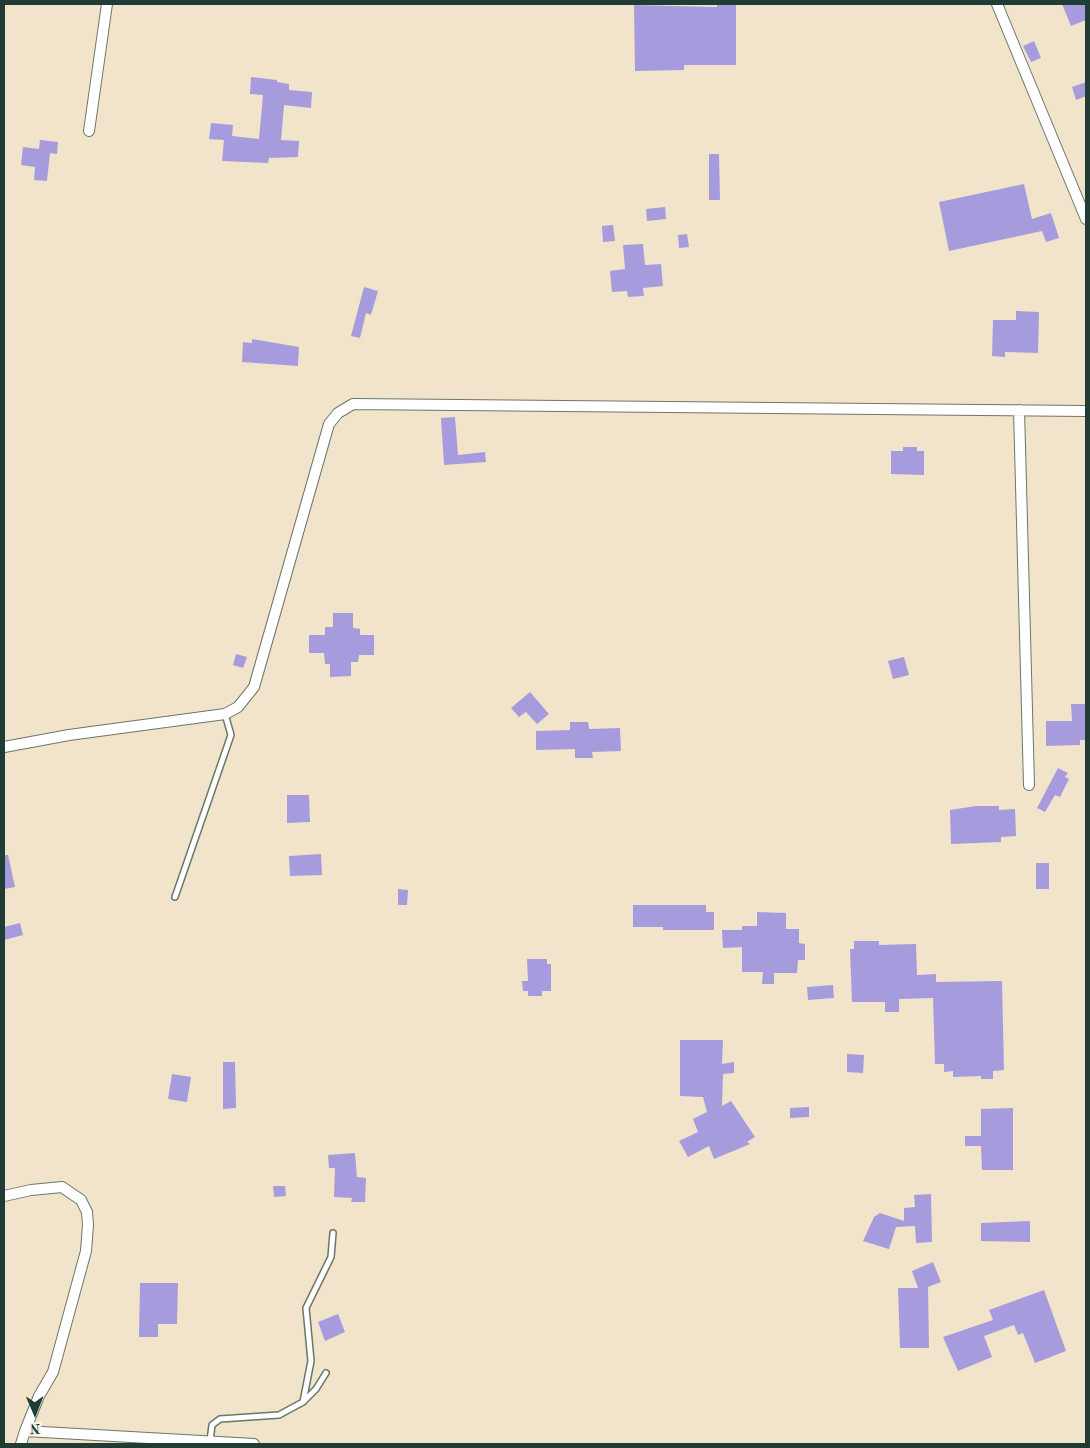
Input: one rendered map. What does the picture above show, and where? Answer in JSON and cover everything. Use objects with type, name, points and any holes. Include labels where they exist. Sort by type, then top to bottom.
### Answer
[{"type":"street","points":[[89,131],[107,4]]},
{"type":"street","points":[[998,4],[1086,219]]},
{"type":"street","points":[[4,747],[69,735],[225,714],[238,707],[254,687],[329,424],[338,413],[353,404],[1086,411]]},
{"type":"street","points":[[1019,410],[1029,785]]},
{"type":"street","points":[[4,1196],[31,1190],[62,1187],[81,1200],[88,1218],[86,1251],[53,1372],[39,1396],[21,1444]]},
{"type":"street","points":[[25,1431],[254,1444]]},
{"type":"lane","points":[[175,897],[231,735],[225,714]]},
{"type":"lane","points":[[302,1402],[311,1361],[306,1308],[331,1257],[333,1233]]},
{"type":"lane","points":[[210,1442],[212,1425],[220,1419],[272,1417],[302,1402],[316,1389],[326,1372]]},
{"type":"building","points":[[717,4],[736,4],[736,65],[684,65],[684,70],[635,71],[634,5],[717,7]]},
{"type":"building","points":[[1062,4],[1086,4],[1086,20],[1071,26]]},
{"type":"building","points":[[1034,41],[1041,58],[1031,62],[1023,46]]},
{"type":"building","points":[[251,77],[277,80],[277,82],[289,84],[289,90],[312,92],[311,108],[284,105],[281,140],[299,141],[298,157],[269,158],[268,163],[222,161],[224,140],[209,139],[211,123],[233,125],[232,136],[259,139],[263,95],[250,94]]},
{"type":"building","points":[[1086,82],[1086,96],[1076,100],[1072,87]]},
{"type":"building","points":[[40,140],[58,142],[57,154],[50,153],[47,181],[34,180],[35,167],[21,165],[23,147],[39,149]]},
{"type":"building","points":[[709,154],[719,154],[720,200],[709,200]]},
{"type":"building","points":[[1024,184],[1032,219],[1051,213],[1059,238],[1046,242],[1042,231],[949,251],[939,202]]},
{"type":"building","points":[[665,207],[666,219],[647,221],[646,209]]},
{"type":"building","points":[[613,225],[615,241],[603,242],[602,226]]},
{"type":"building","points":[[687,234],[689,247],[679,248],[678,235]]},
{"type":"building","points":[[643,244],[645,265],[661,264],[663,286],[643,288],[644,296],[628,297],[627,291],[612,292],[610,271],[625,269],[623,245]]},
{"type":"building","points":[[364,287],[378,291],[371,315],[366,313],[360,338],[351,336]]},
{"type":"building","points":[[1016,311],[1039,312],[1038,353],[1005,352],[1005,357],[992,356],[993,320],[1016,320]]},
{"type":"building","points":[[252,339],[299,347],[298,366],[242,362],[243,342],[252,343]]},
{"type":"building","points":[[455,417],[458,455],[485,452],[486,462],[444,465],[441,418]]},
{"type":"building","points":[[903,447],[917,447],[917,451],[924,451],[924,475],[891,474],[891,451],[903,451]]},
{"type":"building","points":[[333,613],[353,613],[353,628],[360,629],[360,635],[374,635],[374,655],[359,655],[358,662],[351,662],[351,676],[330,677],[330,664],[325,664],[324,653],[309,653],[309,635],[325,635],[325,627],[333,627]]},
{"type":"building","points":[[236,654],[247,657],[243,668],[233,665]]},
{"type":"building","points":[[904,657],[909,675],[893,679],[888,661]]},
{"type":"building","points":[[530,692],[549,714],[537,724],[526,712],[519,717],[511,708]]},
{"type":"building","points":[[1071,704],[1085,704],[1086,740],[1080,740],[1080,745],[1046,746],[1046,721],[1072,721]]},
{"type":"building","points":[[570,722],[588,722],[589,729],[620,728],[621,751],[592,752],[593,758],[575,758],[575,749],[536,750],[536,731],[570,730]]},
{"type":"building","points":[[1058,768],[1068,773],[1065,777],[1069,779],[1060,797],[1055,795],[1045,812],[1037,808]]},
{"type":"building","points":[[287,795],[309,795],[310,822],[287,823]]},
{"type":"building","points":[[976,806],[999,806],[999,810],[1015,809],[1016,836],[1001,837],[1001,842],[951,844],[950,810]]},
{"type":"building","points":[[321,854],[322,875],[290,876],[289,856]]},
{"type":"building","points":[[4,855],[8,855],[15,887],[4,889]]},
{"type":"building","points":[[1036,863],[1049,863],[1049,889],[1036,889]]},
{"type":"building","points":[[398,889],[408,890],[407,905],[398,905]]},
{"type":"building","points":[[633,905],[706,905],[706,912],[714,912],[714,930],[663,930],[663,927],[633,927]]},
{"type":"building","points":[[757,912],[786,913],[786,929],[799,929],[799,943],[805,944],[805,960],[798,960],[797,973],[774,973],[774,984],[762,984],[763,972],[742,972],[742,947],[723,948],[722,930],[742,930],[742,926],[757,926]]},
{"type":"building","points":[[20,923],[23,935],[4,940],[4,927]]},
{"type":"building","points":[[854,941],[879,941],[879,945],[916,944],[917,975],[936,974],[936,982],[1002,981],[1004,1070],[993,1071],[993,1079],[981,1079],[981,1076],[953,1077],[953,1071],[944,1072],[944,1064],[935,1064],[933,998],[899,999],[899,1012],[885,1012],[885,1002],[852,1002],[850,949],[854,949]]},
{"type":"building","points":[[527,959],[547,959],[547,964],[551,964],[551,991],[542,991],[542,996],[528,996],[528,991],[523,991],[522,981],[528,981]]},
{"type":"building","points":[[833,985],[834,998],[808,1000],[807,987]]},
{"type":"building","points":[[680,1040],[723,1040],[722,1064],[734,1062],[734,1073],[723,1074],[722,1106],[731,1101],[755,1137],[747,1142],[750,1144],[714,1159],[709,1146],[688,1157],[679,1141],[698,1132],[693,1119],[707,1112],[703,1097],[680,1096]]},
{"type":"building","points":[[847,1054],[864,1055],[863,1073],[847,1072]]},
{"type":"building","points":[[223,1062],[235,1062],[236,1108],[223,1109]]},
{"type":"building","points":[[172,1074],[191,1077],[187,1102],[168,1099]]},
{"type":"building","points":[[809,1107],[809,1117],[790,1118],[790,1108]]},
{"type":"building","points":[[1013,1108],[1013,1170],[982,1170],[981,1146],[965,1146],[965,1136],[981,1136],[981,1109]]},
{"type":"building","points":[[355,1153],[357,1177],[366,1178],[365,1202],[351,1202],[352,1198],[334,1197],[335,1168],[329,1168],[328,1155]]},
{"type":"building","points":[[273,1186],[285,1186],[286,1196],[274,1197]]},
{"type":"building","points":[[931,1194],[932,1242],[916,1243],[915,1226],[896,1227],[889,1249],[863,1241],[874,1217],[880,1213],[904,1221],[904,1208],[915,1207],[914,1195]]},
{"type":"building","points":[[1030,1221],[1030,1242],[981,1241],[981,1223]]},
{"type":"building","points":[[933,1262],[941,1282],[928,1287],[929,1348],[900,1348],[898,1288],[918,1288],[912,1271]]},
{"type":"building","points":[[140,1283],[178,1283],[177,1324],[158,1324],[158,1337],[139,1337]]},
{"type":"building","points":[[1044,1290],[1066,1351],[1035,1363],[1023,1333],[1018,1335],[1014,1325],[984,1336],[992,1357],[958,1371],[943,1337],[993,1320],[989,1310]]},
{"type":"building","points":[[338,1314],[345,1332],[325,1341],[318,1322]]}]
